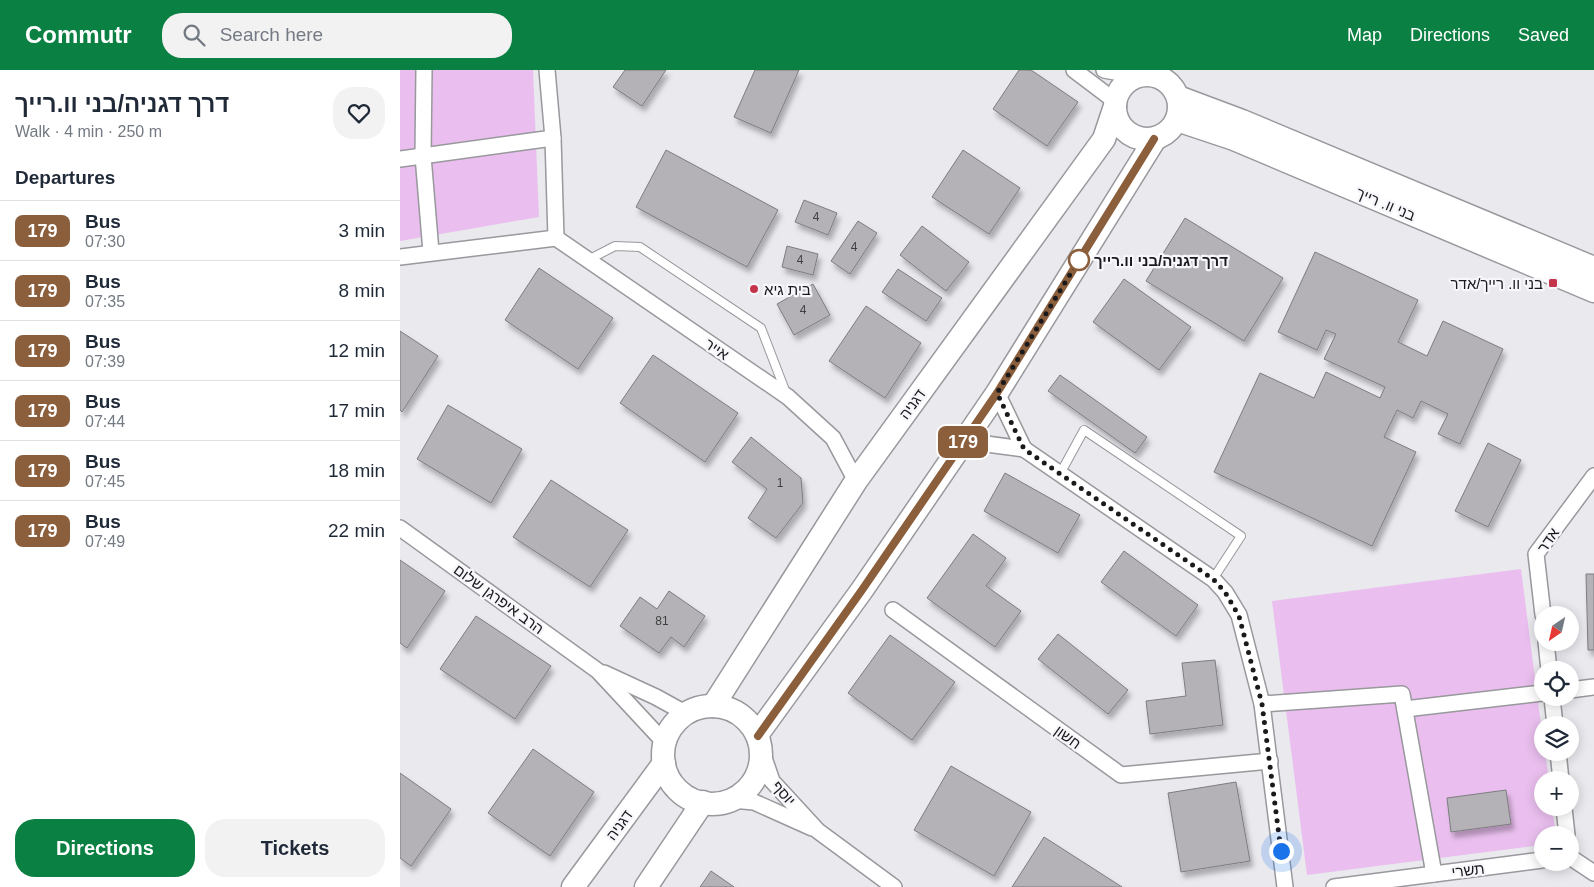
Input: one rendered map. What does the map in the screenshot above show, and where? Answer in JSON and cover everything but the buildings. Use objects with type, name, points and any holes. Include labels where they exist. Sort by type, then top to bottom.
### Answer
[{"type":"street","points":[[424,70],[423,156],[431,252]]},
{"type":"street","points":[[400,257],[556,238],[553,138],[547,70]]},
{"type":"street","points":[[1074,70],[1115,104]]},
{"type":"street","name":"בני וו. רייך","points":[[1104,70],[1137,76],[1152,75],[1161,78],[1168,83],[1178,97],[1242,121],[1594,268]]},
{"type":"street","points":[[1137,76],[1122,86],[1115,104],[1116,116],[1126,132],[1145,140],[1164,135],[1177,120],[1179,112],[1178,97]]},
{"type":"street","name":"דגניה","points":[[713,706],[856,481],[1104,139],[1115,104]]},
{"type":"street","name":"בני וו. רייך","points":[[1177,120],[1234,139],[1594,291]]},
{"type":"street","points":[[400,159],[553,138]]},
{"type":"street","points":[[759,742],[997,393],[1154,139]]},
{"type":"street","name":"אייר","points":[[556,238],[788,397],[833,438],[856,481]]},
{"type":"street","points":[[997,393],[1024,449]]},
{"type":"street","points":[[964,441],[1024,449],[1061,472],[1213,579],[1225,592],[1239,616],[1262,704],[1285,887]]},
{"type":"street","name":"אדר","points":[[1542,606],[1536,554],[1594,476]]},
{"type":"street","name":"הרב איפרגן שלום","points":[[400,528],[598,671],[656,697],[685,714]]},
{"type":"street","name":"חשון","points":[[894,610],[1121,775],[1270,761]]},
{"type":"street","name":"הרב איפרגן שלום","points":[[598,671],[664,752]]},
{"type":"street","points":[[1579,689],[1594,687]]},
{"type":"street","points":[[1262,704],[1402,694],[1442,878]]},
{"type":"street","points":[[1405,709],[1534,694]]},
{"type":"street","points":[[713,706],[730,709],[745,718],[759,742],[760,767],[753,783],[732,800],[718,804],[690,799],[677,790],[669,779],[664,752],[672,726],[685,714],[698,708],[713,706]]},
{"type":"street","name":"יוסף","points":[[759,742],[772,781],[818,831],[894,887]]},
{"type":"street","name":"דגניה","points":[[573,887],[664,752]]},
{"type":"street","name":"יוסף","points":[[732,800],[754,802],[818,831]]},
{"type":"street","points":[[646,887],[702,802]]},
{"type":"street","name":"תשרי","points":[[1334,887],[1442,878],[1534,861]]},
{"type":"street","points":[[1579,863],[1594,872]]},
{"type":"lane","points":[[588,260],[615,246],[640,247],[762,328],[788,397]]},
{"type":"lane","points":[[1061,472],[1084,430],[1241,536],[1213,579]]},
{"type":"shaded area","points":[[400,70],[533,70],[539,217],[400,241]]},
{"type":"shaded area","points":[[1521,569],[1534,671],[1534,706],[1539,706],[1540,716],[1534,716],[1534,761],[1546,761],[1548,771],[1534,771],[1534,816],[1553,816],[1555,826],[1534,826],[1534,846],[1307,875],[1272,601]]},
{"type":"bus line","name":"179","points":[[758,736],[862,590],[997,393],[1154,139]]},
{"type":"place","name":"דרך דגניה/בני וו.רייך","points":[[1079,260]]},
{"type":"place","name":"בני וו. רייך/אדר","points":[[1553,283]]},
{"type":"place","name":"בית גיא","points":[[754,289]]},
{"type":"route","points":[[1079,260],[997,393],[1024,449],[1061,472],[1213,579],[1225,592],[1239,616],[1262,704],[1281,851]]}]
